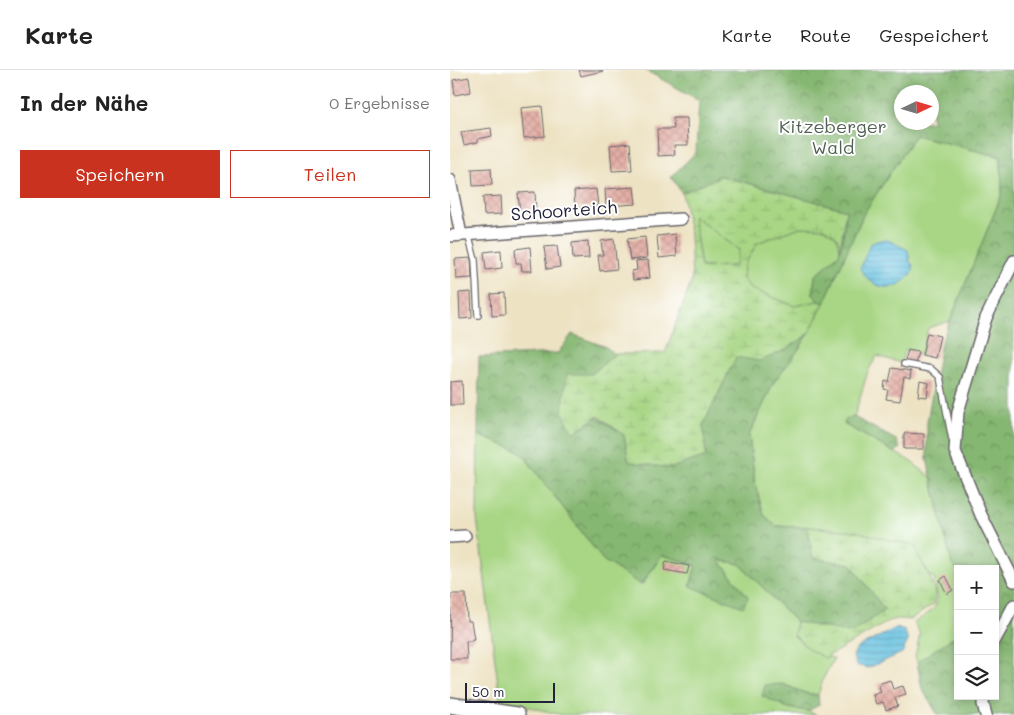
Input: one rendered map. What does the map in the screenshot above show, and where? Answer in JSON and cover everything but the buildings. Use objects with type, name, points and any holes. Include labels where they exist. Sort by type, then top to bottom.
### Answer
[{"type":"street","points":[[450,180],[460,235]]},
{"type":"street","name":"Schoorteich","points":[[460,235],[681,219]]},
{"type":"street","points":[[1014,261],[986,318],[958,412],[955,451],[981,515],[1014,581]]},
{"type":"street","points":[[450,537],[465,536]]},
{"type":"street","points":[[999,633],[1014,605]]},
{"type":"street","points":[[984,700],[986,715]]},
{"type":"street","points":[[450,705],[517,715]]},
{"type":"lane","points":[[460,235],[475,260],[478,315]]},
{"type":"lane","points":[[904,364],[931,370],[940,378],[955,451]]},
{"type":"green space","name":"Kitzeberger Wald","points":[[645,70],[1014,70],[1014,715],[938,715],[922,689],[917,662],[954,637],[954,700],[999,700],[999,565],[954,565],[954,567],[952,565],[927,459],[927,422],[941,343],[1002,194],[1001,157],[915,135],[864,213],[824,303],[818,301],[813,294],[815,276],[839,254],[846,210],[722,176],[682,193],[671,177],[696,152],[699,100]]},
{"type":"green space","points":[[915,135],[1001,157],[1002,194],[950,321],[928,328],[921,356],[918,355],[918,352],[905,350],[901,363],[877,356],[868,371],[854,417],[846,419],[844,424],[910,461],[931,477],[954,567],[954,637],[917,662],[915,657],[920,634],[914,623],[933,609],[936,605],[937,595],[934,577],[931,577],[918,556],[915,545],[856,531],[776,526],[764,515],[755,484],[749,435],[775,380],[808,335],[864,213]]},
{"type":"green space","points":[[721,176],[846,210],[840,249],[837,237],[824,228],[800,227],[757,243],[744,266],[743,279],[751,289],[795,306],[818,301],[824,303],[808,335],[785,350],[760,361],[736,357],[703,425],[706,456],[671,468],[629,462],[624,435],[598,416],[573,433],[562,411],[567,374],[592,374],[615,354],[665,353],[692,280],[690,235],[682,193]],"holes":[[[693,215],[739,250],[735,266],[701,267]]]},
{"type":"green space","points":[[693,215],[739,250],[736,266],[701,267]]},
{"type":"green space","points":[[800,227],[819,227],[829,230],[837,238],[840,250],[839,254],[815,276],[813,294],[818,301],[795,306],[751,289],[743,279],[744,266],[757,243]]},
{"type":"green space","points":[[572,334],[606,347],[615,354],[592,374],[573,433],[597,417],[624,435],[629,462],[671,468],[706,456],[703,425],[736,357],[785,350],[808,335],[775,380],[749,435],[755,484],[764,515],[776,526],[808,527],[813,558],[851,564],[885,610],[852,633],[796,622],[740,564],[719,560],[748,597],[743,607],[690,586],[696,565],[662,555],[641,585],[603,560],[521,452],[478,435],[479,357],[558,353]]},
{"type":"green space","points":[[854,417],[896,440],[900,448],[895,453],[844,424],[846,419]]},
{"type":"green space","points":[[478,435],[521,452],[603,560],[642,585],[662,555],[696,565],[748,597],[719,560],[740,564],[796,622],[794,636],[817,654],[834,658],[823,679],[818,695],[805,693],[782,684],[788,708],[808,711],[817,715],[562,715],[500,700],[477,518]]},
{"type":"green space","points":[[808,527],[856,531],[915,545],[917,553],[932,581],[935,596],[934,604],[910,620],[898,619],[889,621],[825,658],[810,650],[794,635],[796,622],[852,633],[885,610],[851,564],[813,558]]},
{"type":"green space","points":[[782,684],[805,693],[818,695],[819,705],[808,711],[788,708],[762,696],[765,685]]},
{"type":"water","points":[[879,240],[888,240],[908,250],[910,262],[913,265],[913,271],[907,278],[893,287],[879,286],[866,277],[860,269],[870,244]]},
{"type":"water","points":[[896,628],[905,631],[908,641],[902,653],[868,668],[856,665],[853,656],[857,648]]}]
